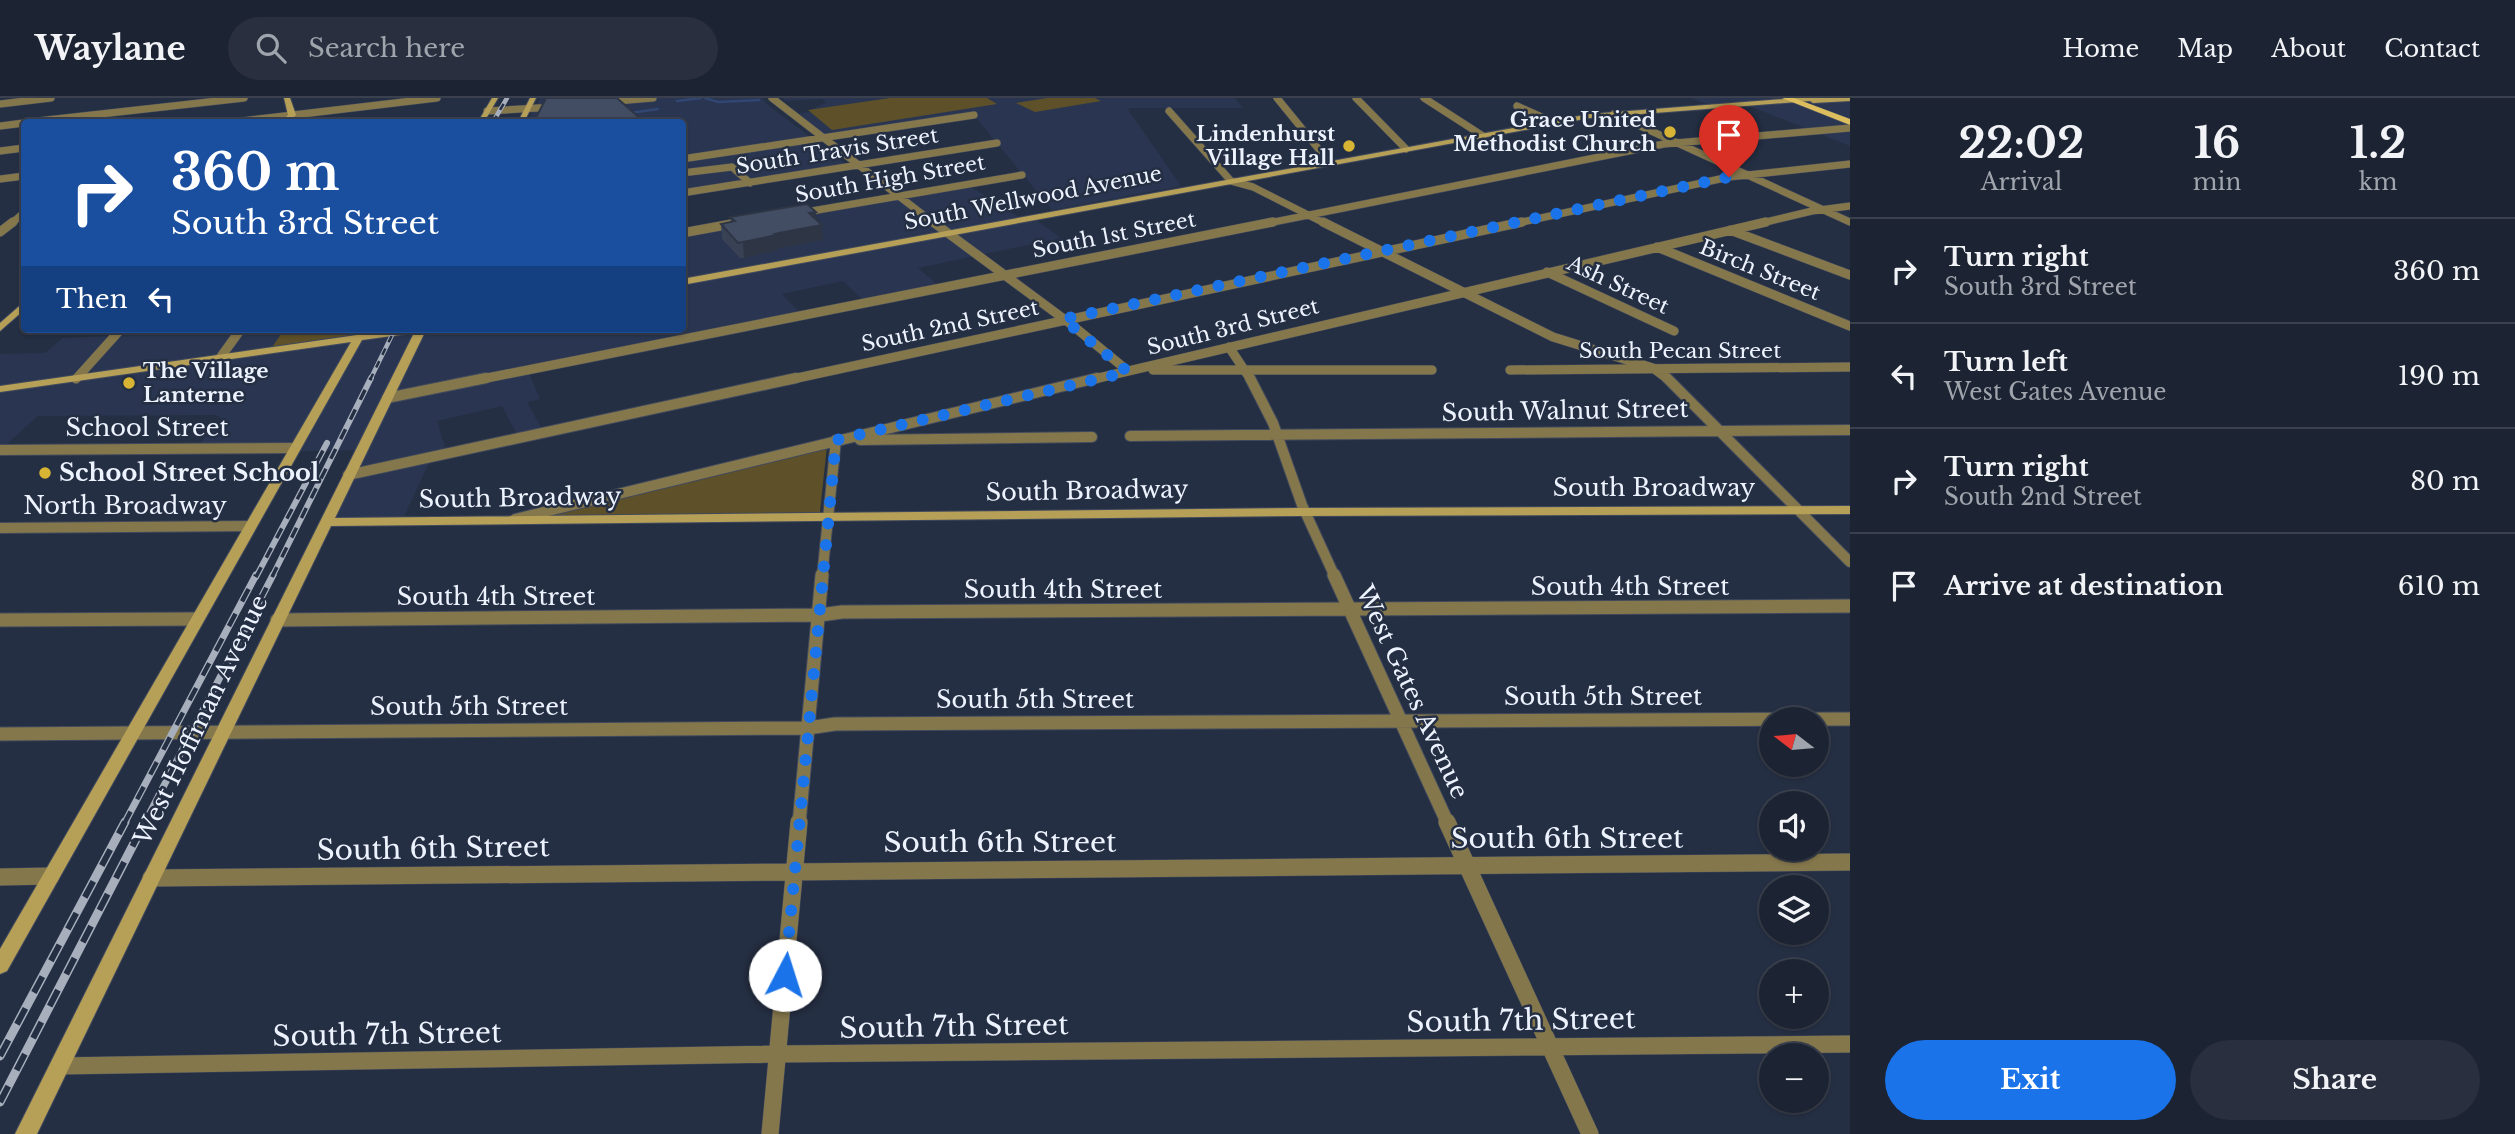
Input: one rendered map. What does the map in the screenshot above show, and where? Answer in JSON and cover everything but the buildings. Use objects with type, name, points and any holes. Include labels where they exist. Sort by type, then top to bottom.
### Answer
[{"type":"main road","points":[[287,98],[292,116],[288,119]]},
{"type":"main road","points":[[483,119],[495,98]]},
{"type":"main road","points":[[522,119],[533,98]]},
{"type":"main road","name":"South Wellwood Avenue","points":[[686,281],[1555,123],[1614,114],[1649,114],[1822,98]]},
{"type":"main road","name":"South Wellwood Avenue","points":[[1792,100],[1850,99]]},
{"type":"main road","points":[[1792,100],[1850,122]]},
{"type":"main road","points":[[0,328],[21,308]]},
{"type":"main road","points":[[0,390],[220,358],[361,333],[396,333]]},
{"type":"main road","name":"West Hoffman Avenue","points":[[0,966],[361,333]]},
{"type":"main road","name":"West Hoffman Avenue","points":[[26,1134],[221,732],[420,333]]},
{"type":"main road","name":"South Broadway","points":[[325,522],[1305,512],[1850,510]]},
{"type":"street","points":[[0,104],[51,98]]},
{"type":"street","points":[[62,119],[244,98]]},
{"type":"street","points":[[263,119],[437,98]]},
{"type":"street","points":[[601,103],[653,98]]},
{"type":"street","points":[[772,98],[821,139],[1133,371],[1432,370]]},
{"type":"street","points":[[1277,98],[1330,163]]},
{"type":"street","points":[[1356,98],[1406,149]]},
{"type":"street","points":[[1424,98],[1483,136]]},
{"type":"street","points":[[487,111],[562,106]]},
{"type":"street","points":[[1517,106],[1555,123]]},
{"type":"street","points":[[1169,111],[1231,181],[1253,187],[1309,214],[1553,337],[1653,368],[1666,377],[1850,562]]},
{"type":"street","points":[[1614,114],[1850,222]]},
{"type":"street","points":[[686,158],[974,115]]},
{"type":"street","points":[[0,126],[21,124]]},
{"type":"street","name":"South 1st Street","points":[[387,398],[1677,143],[1850,128]]},
{"type":"street","name":"South Travis Street","points":[[686,192],[997,143]]},
{"type":"street","points":[[0,151],[21,148]]},
{"type":"street","name":"South 2nd Street","points":[[348,475],[1745,174],[1850,164]]},
{"type":"street","points":[[686,173],[732,167],[750,183]]},
{"type":"street","name":"South High Street","points":[[789,215],[1021,175]]},
{"type":"street","points":[[0,179],[21,176]]},
{"type":"street","points":[[0,187],[21,184]]},
{"type":"street","name":"South 3rd Street","points":[[504,522],[836,440],[1547,272],[1822,209],[1850,206]]},
{"type":"street","points":[[0,219],[21,216]]},
{"type":"street","points":[[0,232],[21,217]]},
{"type":"street","points":[[686,232],[750,221]]},
{"type":"street","points":[[1730,230],[1850,275]]},
{"type":"street","name":"Birch Street","points":[[1657,247],[1850,326]]},
{"type":"street","name":"Ash Street","points":[[1547,272],[1674,331]]},
{"type":"street","points":[[76,379],[117,333]]},
{"type":"street","points":[[220,358],[238,333]]},
{"type":"street","name":"West Gates Avenue","points":[[1229,347],[1247,372],[1280,435],[1305,512],[1590,1134]]},
{"type":"street","name":"South Pecan Street","points":[[1510,370],[1850,367]]},
{"type":"street","name":"South Walnut Street","points":[[1130,436],[1850,430]]},
{"type":"street","points":[[770,1134],[836,440],[1092,437]]},
{"type":"street","name":"School Street","points":[[0,450],[295,449]]},
{"type":"street","name":"North Broadway","points":[[0,527],[251,526]]},
{"type":"street","name":"South 4th Street","points":[[277,620],[820,615],[842,612],[1850,606]]},
{"type":"street","points":[[0,620],[197,619]]},
{"type":"street","name":"South 5th Street","points":[[0,734],[808,728],[848,724],[1850,719]]},
{"type":"street","name":"South 6th Street","points":[[151,878],[1850,862]]},
{"type":"street","points":[[0,877],[51,876]]},
{"type":"street","name":"South 7th Street","points":[[59,1066],[778,1054],[1850,1044]]},
{"type":"shaded area","points":[[540,98],[762,98],[846,164],[686,190],[686,119],[530,119]]},
{"type":"shaded area","points":[[783,98],[1235,98],[1243,108],[1127,108],[1181,186],[1052,210],[973,114],[824,135],[799,113],[808,112],[826,102],[822,99],[785,101]]},
{"type":"shaded area","points":[[890,98],[987,98],[997,104],[832,130],[808,110]]},
{"type":"shaded area","points":[[1047,98],[1095,98],[1101,101],[1035,112],[1016,103]]},
{"type":"shaded area","points":[[1691,98],[1850,98],[1850,146],[1742,103],[1709,105]]},
{"type":"shaded area","points":[[965,183],[1020,218],[1030,216],[1061,238],[918,268],[940,287],[865,302],[843,281],[782,294],[801,314],[527,369],[540,399],[527,402],[543,431],[518,436],[502,406],[437,421],[446,451],[433,454],[403,519],[330,520],[365,450],[192,453],[222,418],[215,415],[38,416],[0,450],[0,354],[45,353],[63,338],[178,333],[686,333],[686,231]]},
{"type":"shaded area","points":[[282,333],[360,333],[357,337],[270,350]]},
{"type":"shaded area","points":[[827,446],[820,512],[529,519]]},
{"type":"waterway","points":[[677,101],[701,98]]},
{"type":"waterway","points":[[705,98],[718,102],[759,100]]},
{"type":"waterway","points":[[630,113],[658,109]]},
{"type":"railway","points":[[495,119],[507,98]]},
{"type":"railway","points":[[370,380],[393,333]]},
{"type":"railway","points":[[273,575],[371,378]]},
{"type":"railway","points":[[256,577],[327,443]]},
{"type":"railway","points":[[124,824],[256,575]]},
{"type":"railway","points":[[144,824],[273,575]]},
{"type":"railway","points":[[0,1056],[125,822]]},
{"type":"railway","points":[[0,1102],[145,822]]},
{"type":"place","name":"Grace United Methodist Church","points":[[1670,132]]},
{"type":"place","name":"Lindenhurst Village Hall","points":[[1349,146]]},
{"type":"place","name":"The Village Lanterne","points":[[129,383]]},
{"type":"place","name":"School Street School","points":[[45,473]]},
{"type":"route","points":[[785,975],[836,440],[1128,372],[1063,319],[1729,177]]}]
